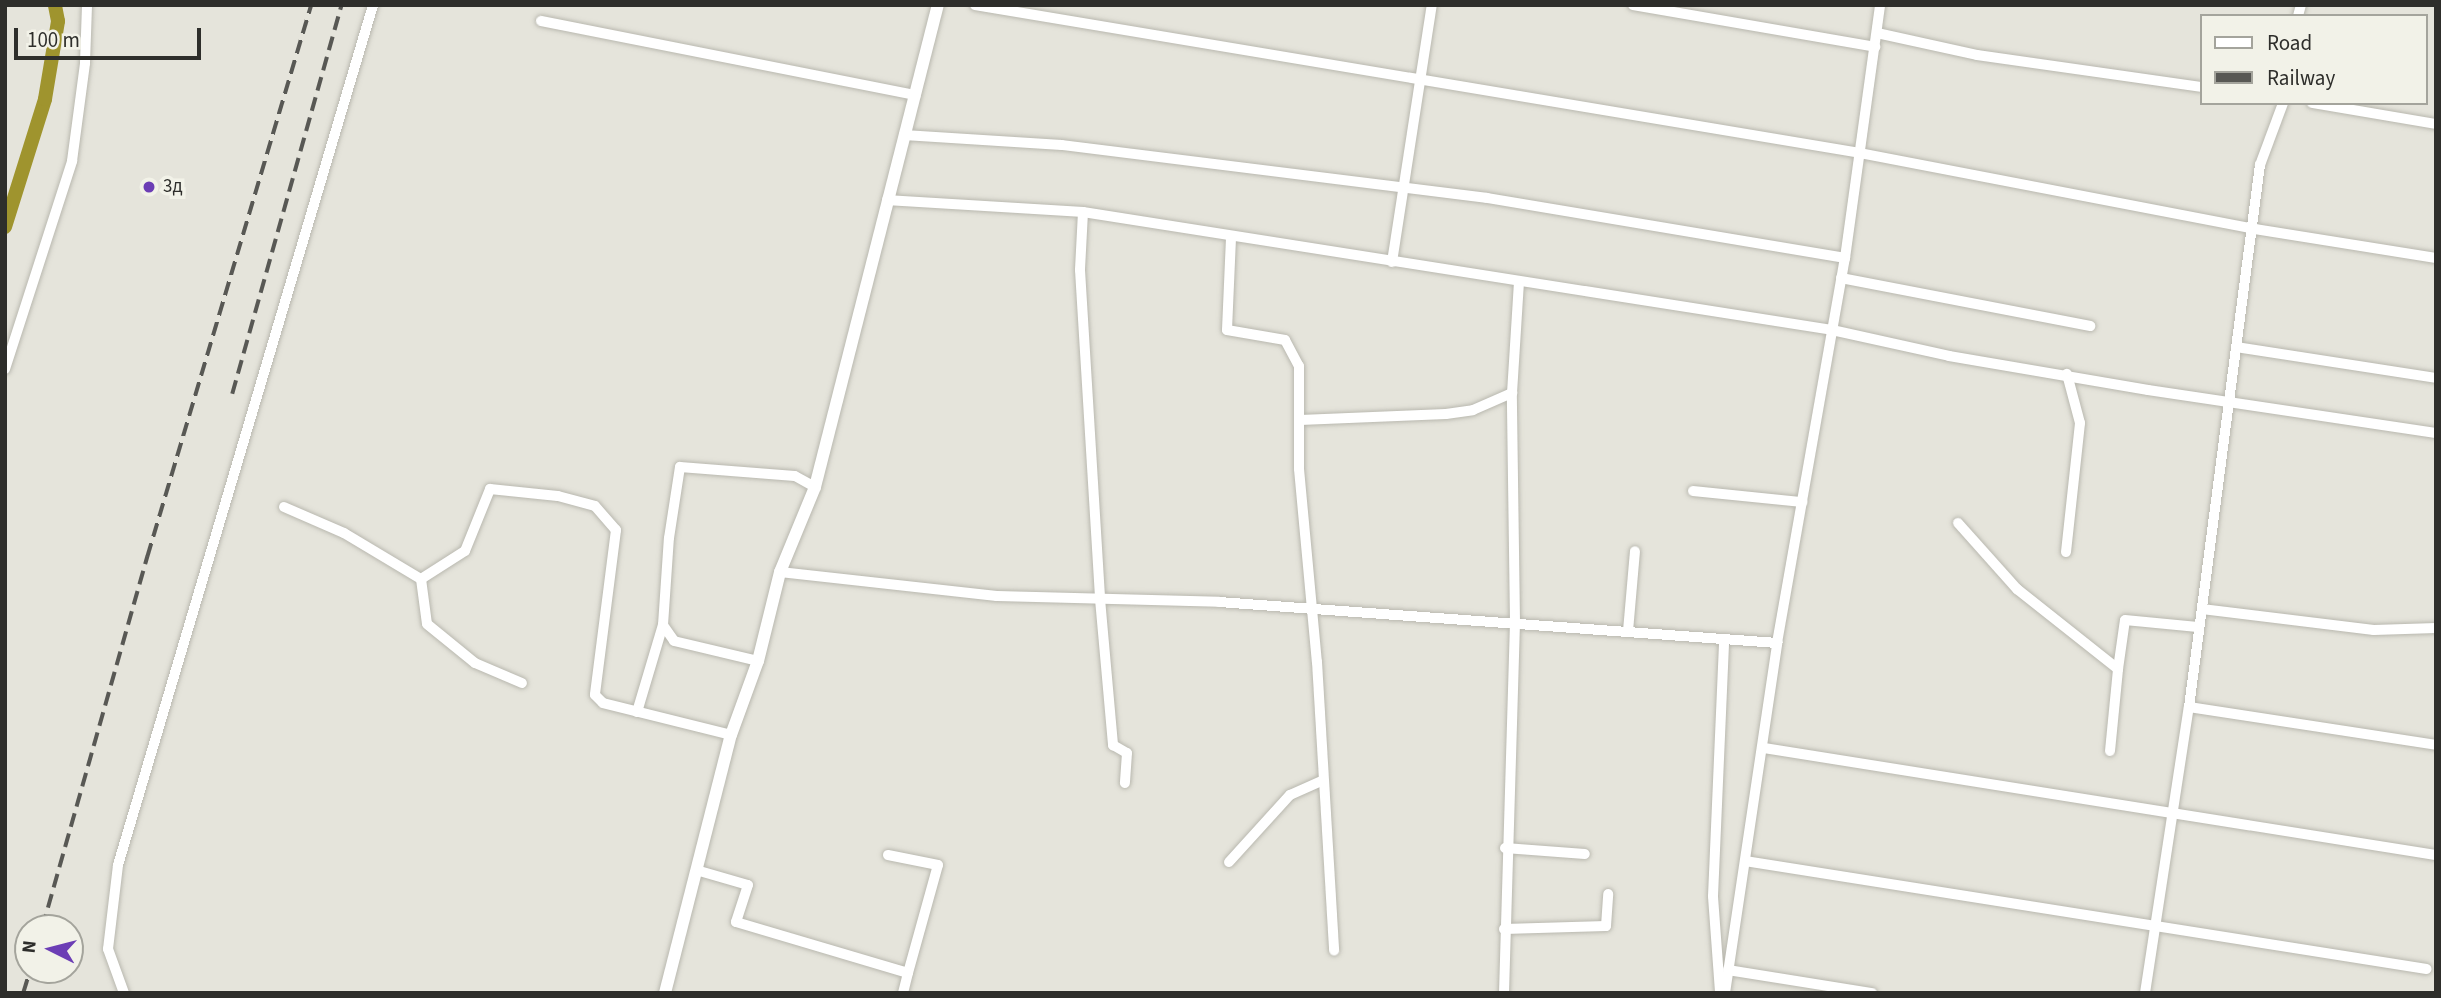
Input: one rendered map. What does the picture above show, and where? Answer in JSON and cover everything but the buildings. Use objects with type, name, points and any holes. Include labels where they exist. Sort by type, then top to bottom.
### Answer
[{"type":"street","points":[[5,369],[72,161],[85,63],[87,5]]},
{"type":"street","points":[[124,993],[108,949],[118,865],[373,5]]},
{"type":"street","points":[[665,993],[731,735],[758,661],[780,572],[815,487],[938,5]]},
{"type":"street","points":[[975,5],[1860,153],[2255,229],[2436,258]]},
{"type":"street","points":[[1392,262],[1418,78],[1432,5]]},
{"type":"street","points":[[1633,5],[1875,47]]},
{"type":"street","points":[[1723,993],[1763,748],[1777,643],[1845,258],[1880,5]]},
{"type":"street","points":[[541,22],[916,95]]},
{"type":"street","points":[[1877,33],[1977,55],[2200,87]]},
{"type":"street","points":[[2145,993],[2189,707],[2236,347],[2255,229],[2260,166],[2282,105]]},
{"type":"street","points":[[2324,105],[2436,124]]},
{"type":"street","points":[[904,135],[1062,145],[1404,187],[1845,258]]},
{"type":"street","points":[[887,200],[1083,212],[1231,238],[1832,330],[1949,356],[2229,403],[2436,433]]},
{"type":"street","points":[[1083,212],[1080,270],[1100,599],[1113,745],[1127,753],[1125,783]]},
{"type":"street","points":[[1231,238],[1227,330],[1273,336],[1290,344],[1299,366],[1299,469],[1334,951]]},
{"type":"street","points":[[1841,278],[2090,326]]},
{"type":"street","points":[[1504,993],[1506,848],[1515,622],[1512,393],[1519,281]]},
{"type":"street","points":[[2236,347],[2436,378]]},
{"type":"street","points":[[2066,552],[2080,423],[2067,374]]},
{"type":"street","points":[[1300,420],[1446,414],[1473,410],[1512,393]]},
{"type":"street","points":[[637,712],[663,625],[680,467],[795,476],[815,487]]},
{"type":"street","points":[[421,579],[465,551],[490,489],[558,496],[595,506],[616,530],[595,695],[603,704],[731,735]]},
{"type":"street","points":[[1693,491],[1802,502]]},
{"type":"street","points":[[284,507],[344,533],[421,579]]},
{"type":"street","points":[[1958,523],[2017,589],[2118,669]]},
{"type":"street","points":[[1628,631],[1635,551]]},
{"type":"street","points":[[780,572],[997,596],[1100,599],[1515,622],[1777,643]]},
{"type":"street","points":[[421,579],[427,624],[475,663],[522,682]]},
{"type":"street","points":[[2202,609],[2363,629],[2436,628]]},
{"type":"street","points":[[2110,751],[2125,620],[2198,627]]},
{"type":"street","points":[[663,625],[674,641],[758,661]]},
{"type":"street","points":[[1723,993],[1713,896],[1724,639]]},
{"type":"street","points":[[2189,707],[2436,745]]},
{"type":"street","points":[[1763,748],[2171,815],[2436,855]]},
{"type":"street","points":[[1229,862],[1290,795],[1322,781]]},
{"type":"street","points":[[1506,848],[1585,854]]},
{"type":"street","points":[[888,855],[938,865],[902,993]]},
{"type":"street","points":[[1745,861],[2427,969]]},
{"type":"street","points":[[696,870],[748,885],[736,922],[908,973]]},
{"type":"street","points":[[1504,929],[1606,926],[1608,894]]},
{"type":"street","points":[[1728,970],[1872,993]]},
{"type":"waterway","points":[[5,227],[45,99],[58,21],[55,5]]},
{"type":"railway","points":[[46,914],[147,557],[311,5]]},
{"type":"railway","points":[[232,394],[341,5]]},
{"type":"railway","points":[[23,993],[26,984]]},
{"type":"place","name":"3д","points":[[149,187]]}]
